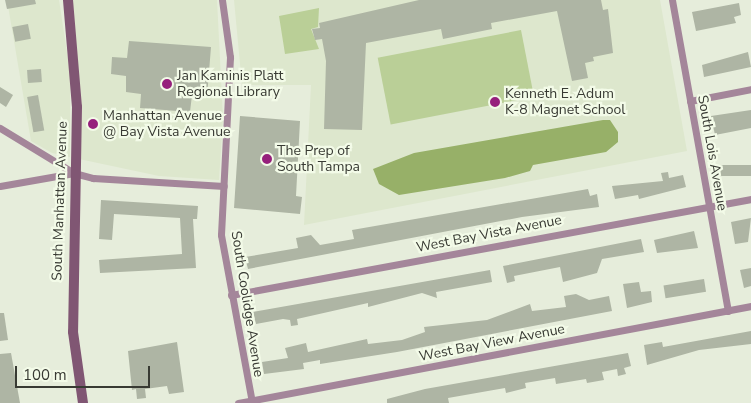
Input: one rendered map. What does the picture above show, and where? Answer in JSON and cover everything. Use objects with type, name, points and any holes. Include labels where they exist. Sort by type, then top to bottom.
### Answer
[{"type":"main road","name":"South Manhattan Avenue","points":[[68,0],[76,68],[73,335],[84,403]]},
{"type":"street","name":"South Coolidge Avenue","points":[[222,0],[230,57],[221,235],[251,402]]},
{"type":"street","name":"South Lois Avenue","points":[[672,0],[728,312]]},
{"type":"street","points":[[690,101],[751,90]]},
{"type":"street","points":[[0,128],[74,173]]},
{"type":"street","points":[[0,186],[74,173],[224,186]]},
{"type":"street","name":"West Bay Vista Avenue","points":[[231,295],[751,198]]},
{"type":"street","name":"West Bay View Avenue","points":[[238,403],[728,312],[751,306]]},
{"type":"shaded area","points":[[7,0],[59,0],[70,72],[70,157],[52,153],[31,141]]},
{"type":"shaded area","points":[[68,0],[217,0],[223,118],[219,180],[159,176],[79,159],[79,71]]},
{"type":"shaded area","name":"Kenneth E. Adum K-8 Magnet School","points":[[234,0],[660,0],[687,151],[304,225],[311,85],[242,85]]},
{"type":"shaded area","points":[[319,8],[318,27],[311,29],[319,49],[285,54],[279,16]]},
{"type":"shaded area","points":[[521,30],[534,97],[391,125],[378,58]]},
{"type":"shaded area","points":[[610,120],[618,132],[618,142],[606,152],[533,165],[530,171],[505,178],[399,195],[379,184],[373,169],[414,153]]},
{"type":"building","points":[[5,0],[35,0],[36,4],[7,9]]},
{"type":"building","points":[[419,0],[601,0],[603,10],[608,9],[613,53],[593,57],[594,61],[585,63],[588,78],[572,81],[557,11],[491,23],[492,29],[443,39],[441,29],[366,43],[362,130],[324,129],[326,61],[322,39],[315,40],[312,29],[320,28],[319,23]]},
{"type":"building","points":[[739,3],[741,15],[734,17],[736,23],[696,31],[692,12]]},
{"type":"building","points":[[28,24],[31,39],[15,42],[12,27]]},
{"type":"building","name":"Jan Kaminis Platt Regional Library","points":[[129,41],[211,47],[207,97],[192,95],[190,112],[140,108],[141,94],[126,92],[126,76],[111,74],[112,57],[127,58]]},
{"type":"building","points":[[748,52],[751,67],[704,77],[702,65]]},
{"type":"building","points":[[41,69],[42,82],[28,83],[27,70]]},
{"type":"building","points":[[0,87],[13,95],[6,107],[0,103]]},
{"type":"building","points":[[38,95],[44,130],[33,132],[27,97]]},
{"type":"building","points":[[751,110],[751,128],[715,135],[711,116]]},
{"type":"building","name":"The Prep of South Tampa","points":[[240,116],[300,121],[296,196],[302,197],[300,214],[234,208]]},
{"type":"building","points":[[720,165],[751,165],[751,176],[720,176]]},
{"type":"building","points":[[668,172],[669,178],[683,175],[686,187],[639,199],[638,195],[615,199],[612,186],[663,181],[661,173]]},
{"type":"building","points":[[588,189],[590,196],[597,194],[599,207],[522,217],[248,269],[245,257],[298,248],[296,238],[311,235],[320,245],[354,239],[352,230]]},
{"type":"building","points":[[101,200],[198,206],[197,219],[193,219],[196,268],[100,273],[99,260],[182,254],[180,218],[114,214],[112,240],[99,239]]},
{"type":"building","points":[[751,218],[748,242],[735,244],[731,222]]},
{"type":"building","points":[[694,231],[698,248],[657,253],[654,240]]},
{"type":"building","points":[[641,239],[644,252],[602,259],[597,273],[563,282],[560,267],[514,276],[515,281],[507,283],[503,266]]},
{"type":"building","points":[[751,268],[751,286],[744,288],[740,270]]},
{"type":"building","points":[[490,270],[492,282],[436,292],[437,298],[422,293],[368,307],[368,303],[297,319],[298,325],[291,326],[290,320],[283,319],[256,324],[253,312]]},
{"type":"building","points":[[704,279],[706,292],[666,298],[664,285]]},
{"type":"building","points":[[639,282],[641,292],[651,291],[652,302],[627,308],[623,284]]},
{"type":"building","points":[[576,294],[589,300],[609,296],[612,311],[397,352],[320,364],[320,360],[303,363],[304,369],[264,374],[262,362],[288,358],[285,348],[306,343],[308,352],[367,339],[368,344],[402,340],[425,332],[424,327],[487,320],[530,304],[532,311],[566,307],[564,296]]},
{"type":"building","points":[[0,313],[4,313],[8,340],[0,341]]},
{"type":"building","points":[[751,331],[751,344],[699,350],[647,365],[644,345],[662,342],[663,347]]},
{"type":"building","points":[[177,342],[184,392],[169,394],[167,386],[145,389],[146,398],[137,399],[136,389],[132,390],[128,351]]},
{"type":"building","points":[[11,353],[20,403],[0,403],[0,354]]},
{"type":"building","points":[[628,353],[631,366],[624,368],[626,374],[618,376],[617,369],[602,372],[604,380],[587,383],[586,379],[556,384],[555,378],[525,383],[526,388],[506,393],[505,388],[448,398],[449,403],[387,403],[387,399],[425,389]]},
{"type":"place","name":"Jan Kaminis Platt Regional Library","points":[[167,84]]},
{"type":"place","name":"Kenneth E. Adum K-8 Magnet School","points":[[495,102]]},
{"type":"place","name":"Manhattan Avenue @ Bay Vista Avenue","points":[[93,124]]},
{"type":"place","name":"The Prep of South Tampa","points":[[267,159]]}]
